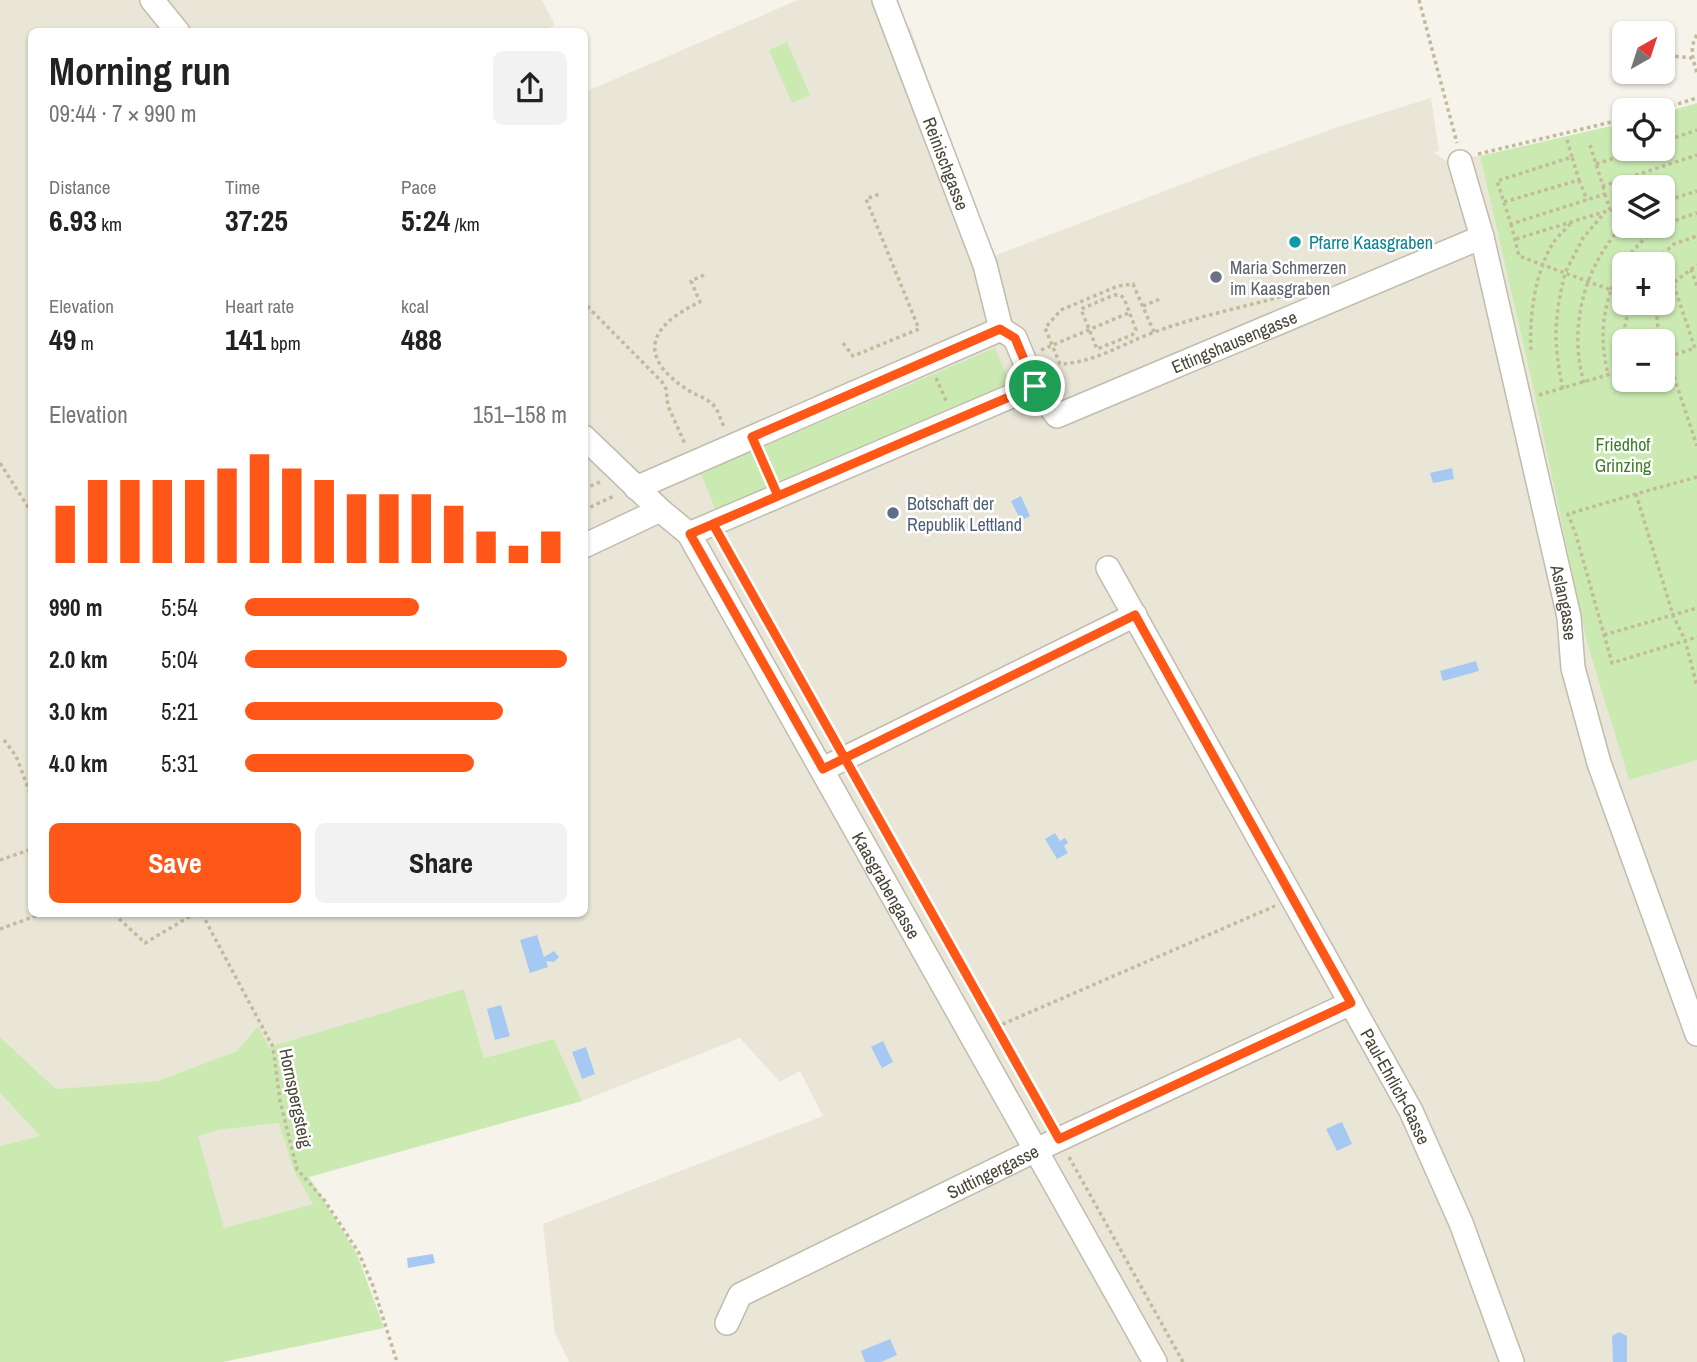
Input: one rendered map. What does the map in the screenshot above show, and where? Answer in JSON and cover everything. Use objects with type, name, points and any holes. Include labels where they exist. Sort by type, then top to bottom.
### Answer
[{"type":"street","points":[[152,0],[175,28]]},
{"type":"street","name":"Reinischgasse","points":[[884,0],[985,265],[1000,329]]},
{"type":"street","name":"Aslangasse","points":[[1460,156],[1482,237],[1569,617],[1573,668],[1599,763],[1697,1034]]},
{"type":"street","name":"Ettingshausengasse","points":[[1035,386],[1057,416],[1482,237]]},
{"type":"street","points":[[625,492],[1000,329],[1015,338],[1035,386],[690,534]]},
{"type":"street","name":"Kaasgrabengasse","points":[[588,442],[625,492],[660,510],[690,534],[1155,1362]]},
{"type":"street","points":[[588,545],[660,510]]},
{"type":"street","name":"Paul-Ehrlich-Gasse","points":[[1108,568],[1411,1111],[1461,1223],[1512,1362]]},
{"type":"street","points":[[823,769],[1135,615]]},
{"type":"street","name":"Suttingergasse","points":[[727,1323],[740,1295],[1059,1139],[1351,1003]]},
{"type":"path","points":[[1419,0],[1460,156],[1475,160],[1476,154],[1612,122]]},
{"type":"path","points":[[1697,35],[1693,41],[1692,58],[1697,73]]},
{"type":"path","points":[[1675,56],[1692,58]]},
{"type":"path","points":[[1675,105],[1697,98]]},
{"type":"path","points":[[1675,138],[1697,130]]},
{"type":"path","points":[[1567,140],[1587,200]]},
{"type":"path","points":[[1590,145],[1608,211]]},
{"type":"path","points":[[1603,186],[1697,155]]},
{"type":"path","points":[[1572,157],[1497,181],[1519,256],[1611,290]]},
{"type":"path","points":[[1596,164],[1612,159]]},
{"type":"path","points":[[1504,202],[1579,180]]},
{"type":"path","points":[[1675,198],[1697,191]]},
{"type":"path","points":[[843,343],[853,356],[919,329],[866,199],[882,193]]},
{"type":"path","points":[[1511,224],[1605,194]]},
{"type":"path","points":[[1563,389],[1555,352],[1555,333],[1556,313],[1565,273],[1583,238],[1608,211]]},
{"type":"path","points":[[1516,239],[1612,211]]},
{"type":"path","points":[[1608,375],[1602,341],[1605,309],[1622,265],[1633,250],[1667,223],[1697,213]]},
{"type":"path","points":[[1531,353],[1532,309],[1544,265],[1553,243],[1572,222]]},
{"type":"path","points":[[1665,252],[1674,244],[1697,236]]},
{"type":"path","points":[[1584,383],[1577,350],[1581,307],[1588,281],[1603,251],[1613,238]]},
{"type":"path","points":[[1675,281],[1697,265]]},
{"type":"path","points":[[1691,269],[1697,286]]},
{"type":"path","points":[[704,275],[691,281],[700,302],[670,319],[660,329],[654,353],[657,362],[677,382],[714,406],[726,432]]},
{"type":"path","points":[[1154,332],[1133,284],[1118,286],[1061,310],[1045,327],[1060,364],[1068,363],[1091,360],[1154,332],[1283,296]]},
{"type":"path","points":[[1280,289],[1285,302]]},
{"type":"path","points":[[1675,289],[1696,348],[1675,355]]},
{"type":"path","points":[[1120,295],[1125,298],[1132,312],[1137,326],[1132,335],[1097,349],[1081,309],[1120,295]]},
{"type":"path","points":[[1143,306],[1160,299]]},
{"type":"path","points":[[588,306],[662,382],[666,389],[668,406],[694,462]]},
{"type":"path","points":[[1023,357],[1132,312]]},
{"type":"path","points":[[928,360],[955,421]]},
{"type":"path","points":[[1537,385],[1540,397],[1612,374]]},
{"type":"path","points":[[1675,376],[1697,446]]},
{"type":"path","points":[[752,437],[778,496]]},
{"type":"path","points":[[0,463],[28,507]]},
{"type":"path","points":[[1697,477],[1568,514],[1612,663],[1697,637]]},
{"type":"path","points":[[588,508],[625,492]]},
{"type":"path","points":[[1636,494],[1673,615],[1685,640],[1697,686]]},
{"type":"path","points":[[713,524],[1183,1362]]},
{"type":"path","points":[[1604,635],[1697,608]]},
{"type":"path","points":[[4,740],[16,756],[28,788]]},
{"type":"path","points":[[0,860],[28,850]]},
{"type":"path","points":[[996,1027],[1293,898]]},
{"type":"path","points":[[0,929],[33,917]]},
{"type":"path","points":[[117,917],[145,943],[189,917]]},
{"type":"path","name":"Hornspergsteig","points":[[204,917],[273,1047],[280,1101],[297,1169],[326,1201],[359,1253],[373,1286],[397,1362]]},
{"type":"shaded area","points":[[0,0],[542,0],[555,25],[549,28],[28,28],[28,917],[588,917],[588,91],[798,0],[884,0],[911,29],[940,115],[994,256],[1254,157],[1431,98],[1439,151],[1434,152],[1444,160],[1480,156],[1533,387],[1587,643],[1629,779],[1697,760],[1697,1362],[569,1362],[555,1333],[543,1224],[823,1116],[800,1071],[780,1082],[740,1038],[582,1101],[554,1039],[484,1058],[464,990],[270,1049],[257,1027],[237,1051],[158,1081],[56,1089],[0,1037]]},
{"type":"shaded area","points":[[0,1093],[41,1137],[0,1146]]},
{"type":"shaded area","points":[[280,1123],[294,1171],[313,1204],[224,1228],[197,1136],[218,1130]]},
{"type":"green space","points":[[787,42],[810,95],[792,103],[769,50]]},
{"type":"green space","name":"Friedhof Grinzing","points":[[1697,103],[1697,760],[1629,780],[1587,643],[1533,387],[1480,156],[1612,126],[1612,161],[1675,161],[1675,109]]},
{"type":"green space","points":[[995,348],[1010,383],[715,509],[701,473]]},
{"type":"green space","points":[[464,989],[484,1058],[554,1039],[582,1101],[309,1177],[357,1254],[384,1328],[223,1362],[0,1362],[0,1146],[40,1136],[0,1093],[0,1037],[56,1089],[158,1081],[237,1051],[258,1026],[270,1049]],"holes":[[[279,1123],[294,1171],[313,1204],[224,1228],[198,1136],[218,1130]]]},
{"type":"water","points":[[1452,468],[1454,479],[1433,483],[1430,473]]},
{"type":"water","points":[[1021,496],[1030,516],[1021,521],[1011,501]]},
{"type":"water","points":[[1476,661],[1479,671],[1443,681],[1440,671]]},
{"type":"water","points":[[1055,833],[1060,841],[1065,838],[1068,843],[1064,846],[1068,853],[1057,859],[1045,839]]},
{"type":"water","points":[[537,935],[544,957],[554,951],[559,957],[554,962],[546,961],[548,967],[530,973],[520,940]]},
{"type":"water","points":[[501,1005],[510,1036],[495,1040],[487,1009]]},
{"type":"water","points":[[883,1041],[893,1062],[882,1068],[871,1047]]},
{"type":"water","points":[[586,1047],[595,1074],[582,1079],[572,1052]]},
{"type":"water","points":[[1342,1122],[1352,1144],[1337,1151],[1326,1129]]},
{"type":"water","points":[[433,1254],[435,1263],[408,1268],[407,1258]]},
{"type":"water","points":[[1619,1332],[1627,1336],[1627,1362],[1613,1362],[1612,1336]]},
{"type":"water","points":[[890,1339],[897,1355],[881,1362],[865,1362],[861,1351]]},
{"type":"place","name":"Pfarre Kaasgraben","points":[[1295,242]]},
{"type":"place","name":"Maria Schmerzen im Kaasgraben","points":[[1216,277]]},
{"type":"place","name":"Botschaft der Republik Lettland","points":[[893,513]]},
{"type":"route","points":[[1035,386],[778,496],[713,524],[690,534],[823,769],[845,758],[1135,615],[1351,1003],[1059,1139],[942,931],[845,758],[803,683],[713,524],[778,496],[752,437],[1000,329],[1015,338],[1035,386]]}]
